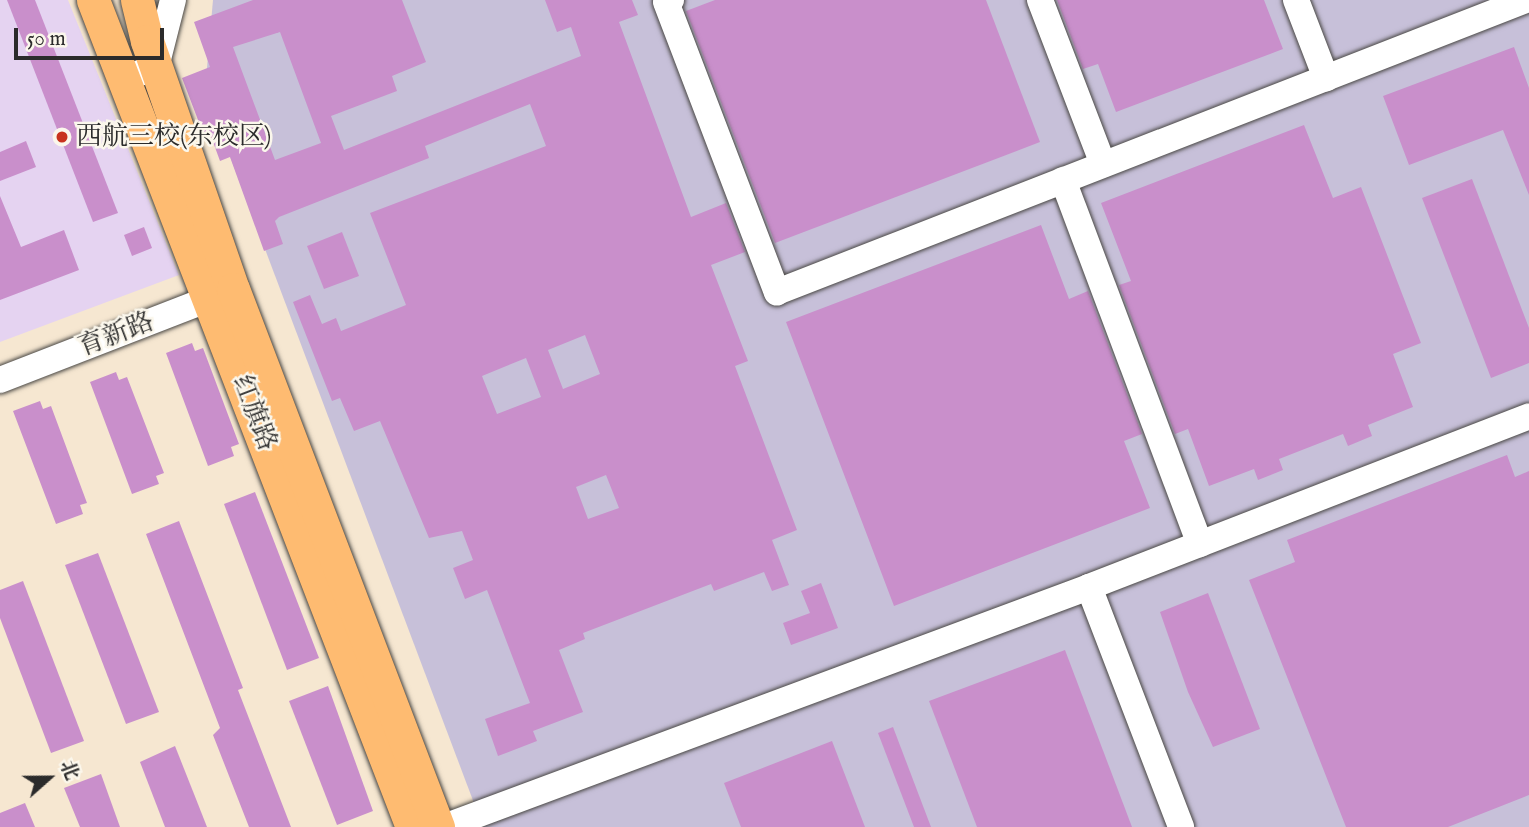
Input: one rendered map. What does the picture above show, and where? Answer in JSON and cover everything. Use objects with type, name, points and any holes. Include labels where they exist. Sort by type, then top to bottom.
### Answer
[{"type":"main road","name":"红旗路","points":[[93,0],[124,79],[221,294],[441,827]]},
{"type":"main road","name":"红旗路","points":[[137,0],[221,294],[412,827]]},
{"type":"street","points":[[124,79],[156,67],[173,0]]},
{"type":"street","points":[[671,0],[666,2],[777,292],[1525,0]]},
{"type":"street","points":[[1040,0],[1103,164]]},
{"type":"street","points":[[1296,0],[1326,78]]},
{"type":"street","points":[[1063,180],[1200,544]]},
{"type":"street","name":"育新路","points":[[0,380],[221,294]]},
{"type":"street","points":[[441,827],[1089,587],[1529,416]]},
{"type":"street","points":[[1089,587],[1181,827]]},
{"type":"shaded area","name":"西航三校(东校区)","points":[[0,0],[68,0],[179,275],[0,342]]},
{"type":"shaded area","points":[[213,0],[1529,0],[1529,827],[483,827],[205,90]]},
{"type":"building","points":[[7,0],[35,0],[118,213],[93,222]]},
{"type":"building","points":[[253,0],[402,0],[426,62],[392,76],[397,91],[331,116],[344,150],[581,56],[571,27],[557,32],[545,0],[632,0],[638,15],[619,22],[691,217],[726,203],[745,252],[711,265],[748,361],[735,366],[797,530],[772,540],[789,585],[772,591],[764,572],[714,591],[711,584],[583,633],[585,639],[559,650],[583,712],[533,731],[537,741],[498,756],[485,719],[530,703],[487,590],[465,599],[453,568],[473,560],[462,531],[429,538],[380,421],[354,431],[340,398],[332,401],[293,302],[310,295],[322,324],[336,318],[341,331],[406,305],[370,213],[546,146],[530,104],[425,146],[429,158],[279,217],[275,221],[283,244],[264,251],[230,157],[220,161],[209,131],[203,133],[182,78],[210,67],[194,22]],"holes":[[[280,32],[321,143],[275,160],[233,47]],[[585,335],[600,374],[563,389],[548,350]],[[526,358],[541,397],[497,414],[482,376]],[[606,475],[619,508],[588,519],[576,487]]]},
{"type":"building","points":[[715,0],[986,0],[1040,142],[775,243],[686,11]]},
{"type":"building","points":[[1057,0],[1264,0],[1283,49],[1116,112],[1098,64],[1083,69]]},
{"type":"building","points":[[1514,47],[1529,88],[1529,195],[1503,130],[1409,165],[1383,96]]},
{"type":"building","points":[[1304,125],[1333,198],[1361,187],[1421,343],[1393,354],[1413,407],[1368,425],[1372,436],[1348,446],[1343,434],[1279,459],[1283,470],[1258,480],[1254,469],[1209,486],[1188,429],[1175,434],[1119,285],[1131,281],[1101,203]]},
{"type":"building","points":[[26,141],[36,167],[0,181],[0,152]]},
{"type":"building","points":[[1472,179],[1529,328],[1529,363],[1491,378],[1422,198]]},
{"type":"building","points":[[0,196],[21,247],[64,230],[79,270],[0,300]]},
{"type":"building","points":[[1041,225],[1069,299],[1088,291],[1142,434],[1124,441],[1150,508],[894,606],[786,322]]},
{"type":"building","points":[[144,227],[152,248],[132,256],[124,235]]},
{"type":"building","points":[[342,232],[359,276],[324,289],[307,246]]},
{"type":"building","points":[[192,343],[195,351],[203,348],[239,444],[231,447],[234,456],[208,466],[166,353]]},
{"type":"building","points":[[116,372],[119,380],[127,377],[164,473],[156,476],[159,484],[132,494],[90,382]]},
{"type":"building","points":[[40,401],[43,409],[51,406],[87,503],[80,505],[83,514],[56,524],[13,411]]},
{"type":"building","points":[[1507,455],[1515,477],[1529,471],[1529,795],[1448,827],[1346,827],[1249,580],[1295,562],[1287,540]]},
{"type":"building","points":[[255,492],[319,658],[287,670],[224,504]]},
{"type":"building","points":[[179,521],[243,688],[238,690],[291,827],[249,827],[213,735],[220,728],[146,534]]},
{"type":"building","points":[[98,553],[159,712],[126,724],[65,565]]},
{"type":"building","points":[[23,581],[84,741],[51,753],[0,618],[0,590]]},
{"type":"building","points":[[821,583],[838,628],[791,645],[783,623],[810,613],[801,591]]},
{"type":"building","points":[[1208,593],[1260,729],[1213,747],[1188,692],[1160,612]]},
{"type":"building","points":[[1065,650],[1132,827],[977,827],[929,701]]},
{"type":"building","points":[[328,686],[373,811],[337,825],[289,701]]},
{"type":"building","points":[[893,727],[931,827],[914,827],[878,733]]},
{"type":"building","points":[[832,741],[865,827],[741,827],[724,783]]},
{"type":"building","points":[[175,746],[207,827],[165,827],[140,762]]},
{"type":"building","points":[[101,774],[120,827],[80,827],[64,788]]},
{"type":"building","points":[[25,803],[35,827],[0,827],[0,813]]},
{"type":"place","name":"西航三校(东校区)","points":[[62,137]]}]
